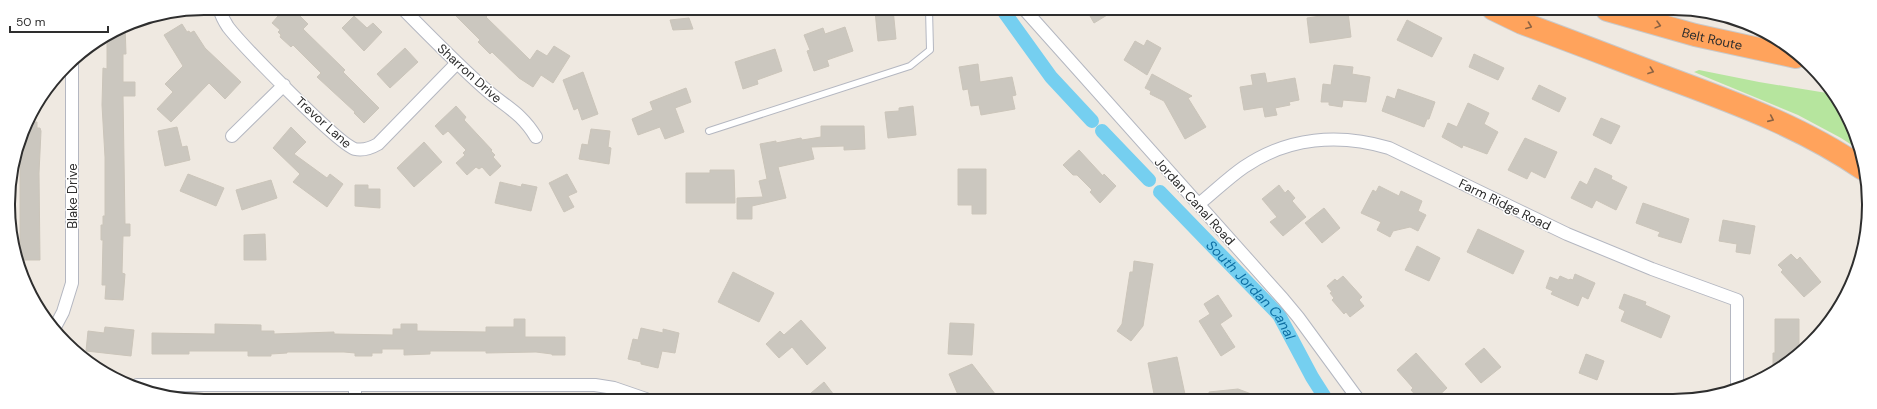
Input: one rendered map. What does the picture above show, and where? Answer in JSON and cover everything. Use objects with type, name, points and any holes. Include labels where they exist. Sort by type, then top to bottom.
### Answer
[{"type":"highway","points":[[1504,15],[1751,109],[1823,144],[1858,166]]},
{"type":"highway","name":"Belt Route","points":[[1625,15],[1695,35],[1790,56]]},
{"type":"street","name":"Trevor Lane","points":[[222,15],[229,28],[284,85],[347,146],[363,150],[378,144],[457,63]]},
{"type":"street","name":"Sharron Drive","points":[[409,15],[484,88],[515,111],[527,123],[536,138]]},
{"type":"street","name":"Jordan Canal Road","points":[[1029,15],[1298,317],[1354,394]]},
{"type":"street","name":"Blake Drive","points":[[57,323],[63,312],[72,283],[72,70]]},
{"type":"street","points":[[232,136],[284,85]]},
{"type":"street","name":"Farm Ridge Road","points":[[1199,204],[1248,164],[1258,158],[1293,144],[1332,139],[1359,141],[1389,148],[1567,234],[1652,269],[1737,300],[1737,383]]},
{"type":"street","points":[[147,385],[594,385],[614,388],[631,394]]},
{"type":"street","points":[[355,386],[355,394]]},
{"type":"lane","points":[[709,131],[910,66],[930,50],[929,15]]},
{"type":"green space","points":[[1699,70],[1826,93],[1837,110],[1848,132],[1853,146],[1798,115],[1694,72]]},
{"type":"building","points":[[279,15],[299,15],[308,24],[303,29],[345,70],[343,72],[379,108],[364,123],[354,113],[355,112],[317,77],[321,73],[293,45],[291,47],[280,37],[281,35],[278,32],[280,30],[272,23]]},
{"type":"building","points":[[455,15],[486,15],[486,17],[530,60],[537,50],[547,56],[554,46],[570,56],[553,83],[541,75],[533,87],[519,78],[492,52],[490,54],[478,42],[480,40]]},
{"type":"building","points":[[875,15],[894,15],[896,39],[878,41]]},
{"type":"building","points":[[1089,15],[1107,15],[1094,23]]},
{"type":"building","points":[[1328,15],[1348,15],[1351,37],[1310,43],[1307,18]]},
{"type":"building","points":[[354,16],[367,28],[373,23],[382,32],[364,51],[342,28]]},
{"type":"building","points":[[689,18],[693,29],[673,30],[670,20]]},
{"type":"building","points":[[1407,20],[1442,38],[1432,57],[1397,40]]},
{"type":"building","points":[[182,24],[187,32],[189,31],[190,33],[194,31],[205,48],[241,82],[225,99],[209,83],[171,122],[157,109],[173,92],[165,84],[183,66],[164,35]]},
{"type":"building","points":[[845,27],[853,51],[827,60],[829,66],[814,71],[807,51],[810,50],[804,35],[823,28],[825,34]]},
{"type":"building","points":[[125,33],[126,54],[123,54],[123,82],[135,82],[135,96],[123,96],[125,224],[130,224],[130,236],[123,236],[122,273],[125,274],[123,300],[105,299],[106,285],[102,285],[103,240],[101,240],[101,225],[103,225],[103,216],[105,216],[105,157],[102,105],[103,68],[107,69],[107,42]]},
{"type":"building","points":[[1147,40],[1161,48],[1147,75],[1124,60],[1135,41],[1144,46]]},
{"type":"building","points":[[405,48],[418,62],[390,88],[377,74]]},
{"type":"building","points":[[775,49],[782,71],[757,80],[758,84],[743,89],[735,62]]},
{"type":"building","points":[[1474,54],[1504,68],[1498,80],[1469,67]]},
{"type":"building","points":[[978,64],[980,82],[1012,77],[1016,95],[1012,96],[1015,109],[981,115],[979,105],[971,106],[968,89],[963,90],[959,67]]},
{"type":"building","points":[[1334,65],[1353,67],[1352,74],[1370,77],[1366,102],[1343,100],[1342,107],[1329,105],[1329,102],[1321,102],[1323,84],[1331,85]]},
{"type":"building","points":[[583,72],[598,114],[582,120],[578,108],[574,110],[563,80]]},
{"type":"building","points":[[1265,73],[1267,83],[1295,78],[1299,100],[1289,102],[1290,105],[1275,108],[1277,115],[1265,117],[1263,107],[1244,110],[1240,87],[1253,85],[1251,75]]},
{"type":"building","points":[[1152,74],[1192,96],[1188,98],[1206,127],[1185,139],[1164,101],[1150,94],[1151,91],[1145,88]]},
{"type":"building","points":[[1539,85],[1566,98],[1559,112],[1532,99]]},
{"type":"building","points":[[686,88],[691,102],[675,108],[684,132],[665,139],[660,127],[638,135],[632,119],[653,110],[650,102]]},
{"type":"building","points":[[1398,89],[1435,102],[1429,119],[1427,119],[1424,127],[1382,111],[1387,96],[1395,99]]},
{"type":"building","points":[[1468,103],[1489,113],[1484,124],[1498,132],[1487,154],[1463,145],[1462,148],[1442,137],[1448,123],[1457,127]]},
{"type":"building","points":[[456,106],[466,117],[464,120],[492,150],[491,151],[495,155],[493,157],[501,166],[490,176],[482,167],[479,169],[476,167],[467,175],[456,163],[465,155],[463,153],[466,150],[448,131],[443,135],[435,126]]},
{"type":"building","points":[[913,106],[916,135],[888,138],[885,112],[899,111],[899,108]]},
{"type":"building","points":[[1601,118],[1620,126],[1611,144],[1593,135]]},
{"type":"building","points":[[34,122],[37,122],[37,128],[40,128],[41,131],[39,173],[40,260],[23,260],[20,248],[20,162],[29,132]]},
{"type":"building","points":[[821,126],[864,126],[865,149],[844,150],[844,146],[811,147],[814,159],[778,167],[786,198],[752,206],[752,219],[737,219],[737,198],[763,197],[759,181],[767,179],[760,144],[776,141],[776,143],[801,138],[802,140],[821,137]]},
{"type":"building","points":[[177,127],[182,147],[187,146],[190,160],[165,166],[158,131]]},
{"type":"building","points":[[291,127],[306,142],[294,154],[327,178],[330,174],[343,184],[327,207],[293,182],[300,174],[273,148]]},
{"type":"building","points":[[591,129],[610,131],[608,147],[611,148],[609,164],[579,159],[582,144],[588,145]]},
{"type":"building","points":[[1525,138],[1557,152],[1545,178],[1531,171],[1527,179],[1508,170]]},
{"type":"building","points":[[424,142],[442,162],[414,187],[397,168]]},
{"type":"building","points":[[1079,150],[1103,176],[1104,174],[1116,186],[1100,203],[1090,192],[1092,190],[1077,175],[1073,175],[1063,165]]},
{"type":"building","points":[[1595,168],[1612,176],[1611,179],[1627,187],[1616,210],[1596,200],[1592,208],[1571,198],[1580,181],[1587,185]]},
{"type":"building","points":[[958,169],[986,169],[986,214],[972,214],[972,205],[958,205]]},
{"type":"building","points":[[710,170],[734,170],[735,203],[686,203],[686,173],[710,173]]},
{"type":"building","points":[[188,174],[224,188],[216,206],[180,191]]},
{"type":"building","points":[[567,174],[577,192],[568,196],[574,207],[564,212],[549,183]]},
{"type":"building","points":[[271,180],[277,198],[242,210],[236,190]]},
{"type":"building","points":[[500,182],[521,187],[522,184],[537,187],[531,211],[495,203]]},
{"type":"building","points":[[355,185],[368,185],[368,189],[380,189],[380,208],[355,206]]},
{"type":"building","points":[[1279,185],[1285,193],[1288,190],[1295,198],[1292,201],[1306,217],[1283,236],[1270,222],[1277,217],[1262,199]]},
{"type":"building","points":[[1379,186],[1399,196],[1401,191],[1422,201],[1418,211],[1426,215],[1418,231],[1410,227],[1393,231],[1390,237],[1377,230],[1381,222],[1361,213],[1373,190],[1376,192]]},
{"type":"building","points":[[1643,203],[1689,219],[1681,243],[1658,236],[1660,232],[1636,223]]},
{"type":"building","points":[[1324,208],[1340,228],[1322,243],[1305,223]]},
{"type":"building","points":[[1723,220],[1755,226],[1750,254],[1736,252],[1737,244],[1719,241]]},
{"type":"building","points":[[1478,229],[1524,251],[1513,274],[1467,252]]},
{"type":"building","points":[[265,234],[266,260],[244,260],[244,235]]},
{"type":"building","points":[[1417,246],[1440,258],[1429,281],[1405,270]]},
{"type":"building","points":[[1791,254],[1797,260],[1800,257],[1821,282],[1804,297],[1781,272],[1783,270],[1778,265]]},
{"type":"building","points":[[1134,261],[1153,264],[1143,326],[1131,341],[1117,331],[1122,324],[1130,272],[1133,272]]},
{"type":"building","points":[[733,272],[774,293],[759,322],[718,302]]},
{"type":"building","points":[[1575,274],[1595,283],[1588,299],[1582,296],[1578,306],[1551,294],[1553,291],[1546,288],[1550,277],[1558,280],[1560,276],[1573,280]]},
{"type":"building","points":[[1343,276],[1362,297],[1359,300],[1364,306],[1350,317],[1346,312],[1344,314],[1332,300],[1334,298],[1330,293],[1332,292],[1327,286],[1335,279],[1337,281]]},
{"type":"building","points":[[1624,294],[1646,302],[1645,305],[1670,316],[1661,338],[1621,321],[1625,311],[1619,308]]},
{"type":"building","points":[[1218,295],[1232,316],[1220,324],[1235,347],[1221,356],[1199,321],[1210,314],[1204,304]]},
{"type":"building","points":[[514,319],[525,319],[525,337],[565,337],[565,355],[552,355],[536,352],[486,353],[486,351],[430,351],[430,354],[404,355],[404,349],[382,349],[382,353],[372,353],[372,356],[355,356],[355,353],[344,352],[287,352],[271,354],[271,356],[248,356],[248,351],[189,351],[189,354],[152,354],[152,333],[215,334],[215,324],[261,325],[261,331],[274,331],[274,334],[334,332],[334,334],[393,335],[393,329],[401,329],[401,324],[417,324],[417,331],[486,332],[486,327],[514,327]]},
{"type":"building","points":[[1775,319],[1799,319],[1799,345],[1773,365],[1773,353],[1775,353]]},
{"type":"building","points":[[801,320],[826,348],[807,365],[792,347],[779,358],[766,344],[780,331],[784,335]]},
{"type":"building","points":[[950,323],[974,324],[972,355],[948,354]]},
{"type":"building","points":[[105,327],[134,330],[131,356],[86,351],[88,331],[104,333]]},
{"type":"building","points":[[641,328],[663,333],[663,329],[679,333],[675,353],[662,351],[658,368],[628,359],[633,339],[638,340]]},
{"type":"building","points":[[1484,348],[1501,367],[1481,383],[1465,364]]},
{"type":"building","points":[[1416,353],[1447,388],[1440,394],[1415,394],[1411,390],[1413,388],[1397,370]]},
{"type":"building","points":[[1586,354],[1604,361],[1597,380],[1579,373]]},
{"type":"building","points":[[1177,357],[1185,394],[1154,394],[1148,363]]},
{"type":"building","points":[[972,364],[995,394],[958,394],[949,374]]},
{"type":"building","points":[[824,382],[833,394],[810,394]]},
{"type":"building","points":[[1238,389],[1251,394],[1209,394],[1209,392]]},
{"type":"waterway","name":"South Jordan Canal","points":[[1006,15],[1051,77],[1092,121]]},
{"type":"waterway","name":"South Jordan Canal","points":[[1102,131],[1149,180]]},
{"type":"waterway","name":"South Jordan Canal","points":[[1160,192],[1279,315],[1312,377],[1323,394]]}]
